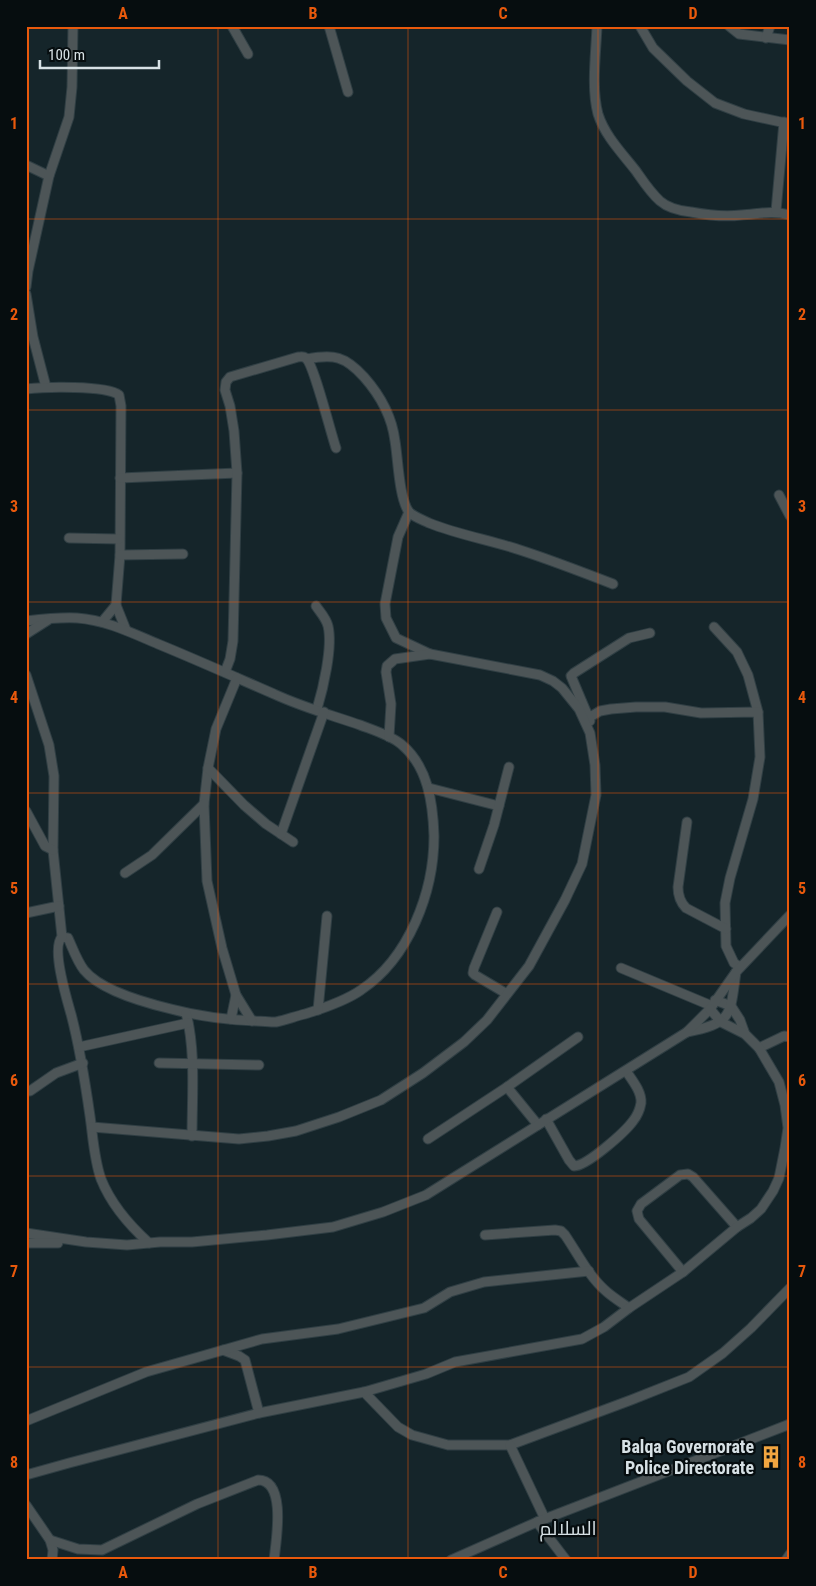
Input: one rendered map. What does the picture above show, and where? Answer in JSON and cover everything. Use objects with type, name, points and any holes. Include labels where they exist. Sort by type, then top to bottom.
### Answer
[{"type":"street","points":[[26,287],[49,176],[69,117],[73,26]]},
{"type":"street","points":[[232,26],[248,54]]},
{"type":"street","points":[[329,26],[348,92]]},
{"type":"street","points":[[597,26],[595,89],[598,114],[615,145],[650,191],[660,201],[670,207],[710,215],[739,216],[776,211],[790,215]]},
{"type":"street","points":[[640,26],[653,48],[686,81],[716,103],[744,114],[787,123],[776,211]]},
{"type":"street","points":[[729,26],[740,34],[790,40]]},
{"type":"street","points":[[766,38],[770,26]]},
{"type":"street","points":[[26,165],[49,176]]},
{"type":"street","points":[[26,294],[33,337],[46,387]]},
{"type":"street","points":[[224,672],[230,659],[233,641],[237,473],[234,431],[225,390],[226,382],[230,377],[298,356],[307,359],[328,356],[347,361],[375,389],[387,411],[395,438],[403,496],[409,512],[418,518],[447,530],[519,550],[613,584]]},
{"type":"street","points":[[307,359],[317,383],[336,448]]},
{"type":"street","points":[[26,389],[46,387],[109,390],[119,395],[121,406],[120,555],[116,605],[126,630]]},
{"type":"street","points":[[120,478],[237,473]]},
{"type":"street","points":[[779,495],[790,516]]},
{"type":"street","points":[[409,512],[398,538],[385,604],[386,618],[396,638],[430,654],[540,675],[553,680],[579,709],[590,733]]},
{"type":"street","points":[[70,538],[119,539]]},
{"type":"street","points":[[120,555],[182,554]]},
{"type":"street","points":[[102,622],[116,605]]},
{"type":"street","points":[[280,834],[320,711],[329,636],[328,625],[316,606]]},
{"type":"street","points":[[26,634],[50,618]]},
{"type":"street","points":[[26,621],[50,618],[77,618],[102,622],[126,630],[287,700],[372,729],[389,737],[399,742],[412,754],[422,771],[429,788],[434,822],[434,856],[422,907],[411,932],[395,958],[381,974],[360,992],[318,1010],[276,1022],[252,1021],[186,1013],[141,1001],[103,985],[92,978],[84,969],[68,938],[62,936]]},
{"type":"street","points":[[687,1032],[707,1028],[721,1022],[732,1006],[738,970],[726,946],[725,904],[728,886],[754,799],[760,758],[758,712],[748,675],[737,652],[714,628]]},
{"type":"street","points":[[92,1127],[239,1139],[296,1131],[339,1117],[381,1100],[423,1073],[464,1042],[487,1020],[528,966],[550,930],[582,864],[596,796],[595,765],[590,733],[590,717],[571,676],[628,638],[650,633]]},
{"type":"street","points":[[389,737],[391,704],[386,672],[387,666],[395,659],[430,654]]},
{"type":"street","points":[[26,675],[49,745],[54,776],[53,850],[62,936],[59,941],[63,983],[79,1047],[98,1169],[112,1202],[134,1230],[149,1243]]},
{"type":"street","points":[[237,678],[216,729],[208,768],[204,804],[207,881],[222,948],[236,995],[252,1021]]},
{"type":"street","points":[[590,717],[600,711],[636,707],[665,707],[701,713],[758,712]]},
{"type":"street","points":[[479,869],[509,767]]},
{"type":"street","points":[[208,768],[244,805],[293,842]]},
{"type":"street","points":[[429,788],[499,806]]},
{"type":"street","points":[[125,873],[152,855],[204,804]]},
{"type":"street","points":[[26,812],[45,846],[53,850]]},
{"type":"street","points":[[687,822],[678,897],[681,904],[686,908],[726,929]]},
{"type":"street","points":[[26,913],[59,906]]},
{"type":"street","points":[[497,912],[473,973],[507,994]]},
{"type":"street","points":[[26,1233],[86,1242],[127,1245],[192,1242],[325,1230],[383,1212],[426,1195],[687,1032],[712,1005],[738,970],[790,915]]},
{"type":"street","points":[[318,1010],[327,916]]},
{"type":"street","points":[[621,968],[712,1005],[732,1006]]},
{"type":"street","points":[[232,1019],[236,995]]},
{"type":"street","points":[[26,1475],[259,1412],[364,1392],[426,1374],[455,1362],[582,1339],[604,1327],[683,1272],[737,1227],[752,1218],[761,1209],[779,1178],[786,1148],[788,1128],[779,1082],[758,1048],[745,1034],[721,1022],[712,1005]]},
{"type":"street","points":[[732,1006],[745,1034]]},
{"type":"street","points":[[186,1013],[192,1064],[192,1136]]},
{"type":"street","points":[[79,1047],[188,1023]]},
{"type":"street","points":[[758,1048],[784,1036],[790,1037]]},
{"type":"street","points":[[428,1139],[578,1037]]},
{"type":"street","points":[[159,1062],[258,1064]]},
{"type":"street","points":[[30,1091],[56,1073],[82,1063]]},
{"type":"street","points":[[546,1120],[569,1160],[574,1166],[580,1166],[602,1152],[633,1122],[638,1113],[641,1102],[640,1093],[626,1071]]},
{"type":"street","points":[[507,1086],[538,1125]]},
{"type":"street","points":[[683,1272],[639,1219],[637,1211],[641,1204],[680,1175],[688,1174],[693,1177],[737,1227]]},
{"type":"street","points":[[779,1178],[790,1178]]},
{"type":"street","points":[[485,1235],[561,1231],[606,1292],[629,1308]]},
{"type":"street","points":[[26,1243],[86,1242]]},
{"type":"street","points":[[26,1421],[146,1372],[262,1339],[338,1329],[424,1308],[450,1292],[484,1282],[589,1271]]},
{"type":"street","points":[[364,1392],[398,1427],[412,1435],[448,1444],[510,1445],[689,1377],[723,1353],[751,1328],[790,1288]]},
{"type":"street","points":[[223,1350],[245,1360],[259,1412]]},
{"type":"street","points":[[451,1560],[541,1521],[790,1424]]},
{"type":"street","points":[[510,1445],[541,1521],[566,1560]]},
{"type":"street","points":[[50,1540],[78,1549],[102,1550],[197,1504],[262,1480],[269,1483],[276,1498],[278,1516],[274,1560]]},
{"type":"street","points":[[26,1505],[50,1540],[53,1550],[52,1560]]},
{"type":"street","points":[[786,1560],[790,1554]]},
{"type":"place","name":"Balqa Governorate Police Directorate","points":[[771,1457]]},
{"type":"district","name":"السلالم","points":[[568,1528]]}]
